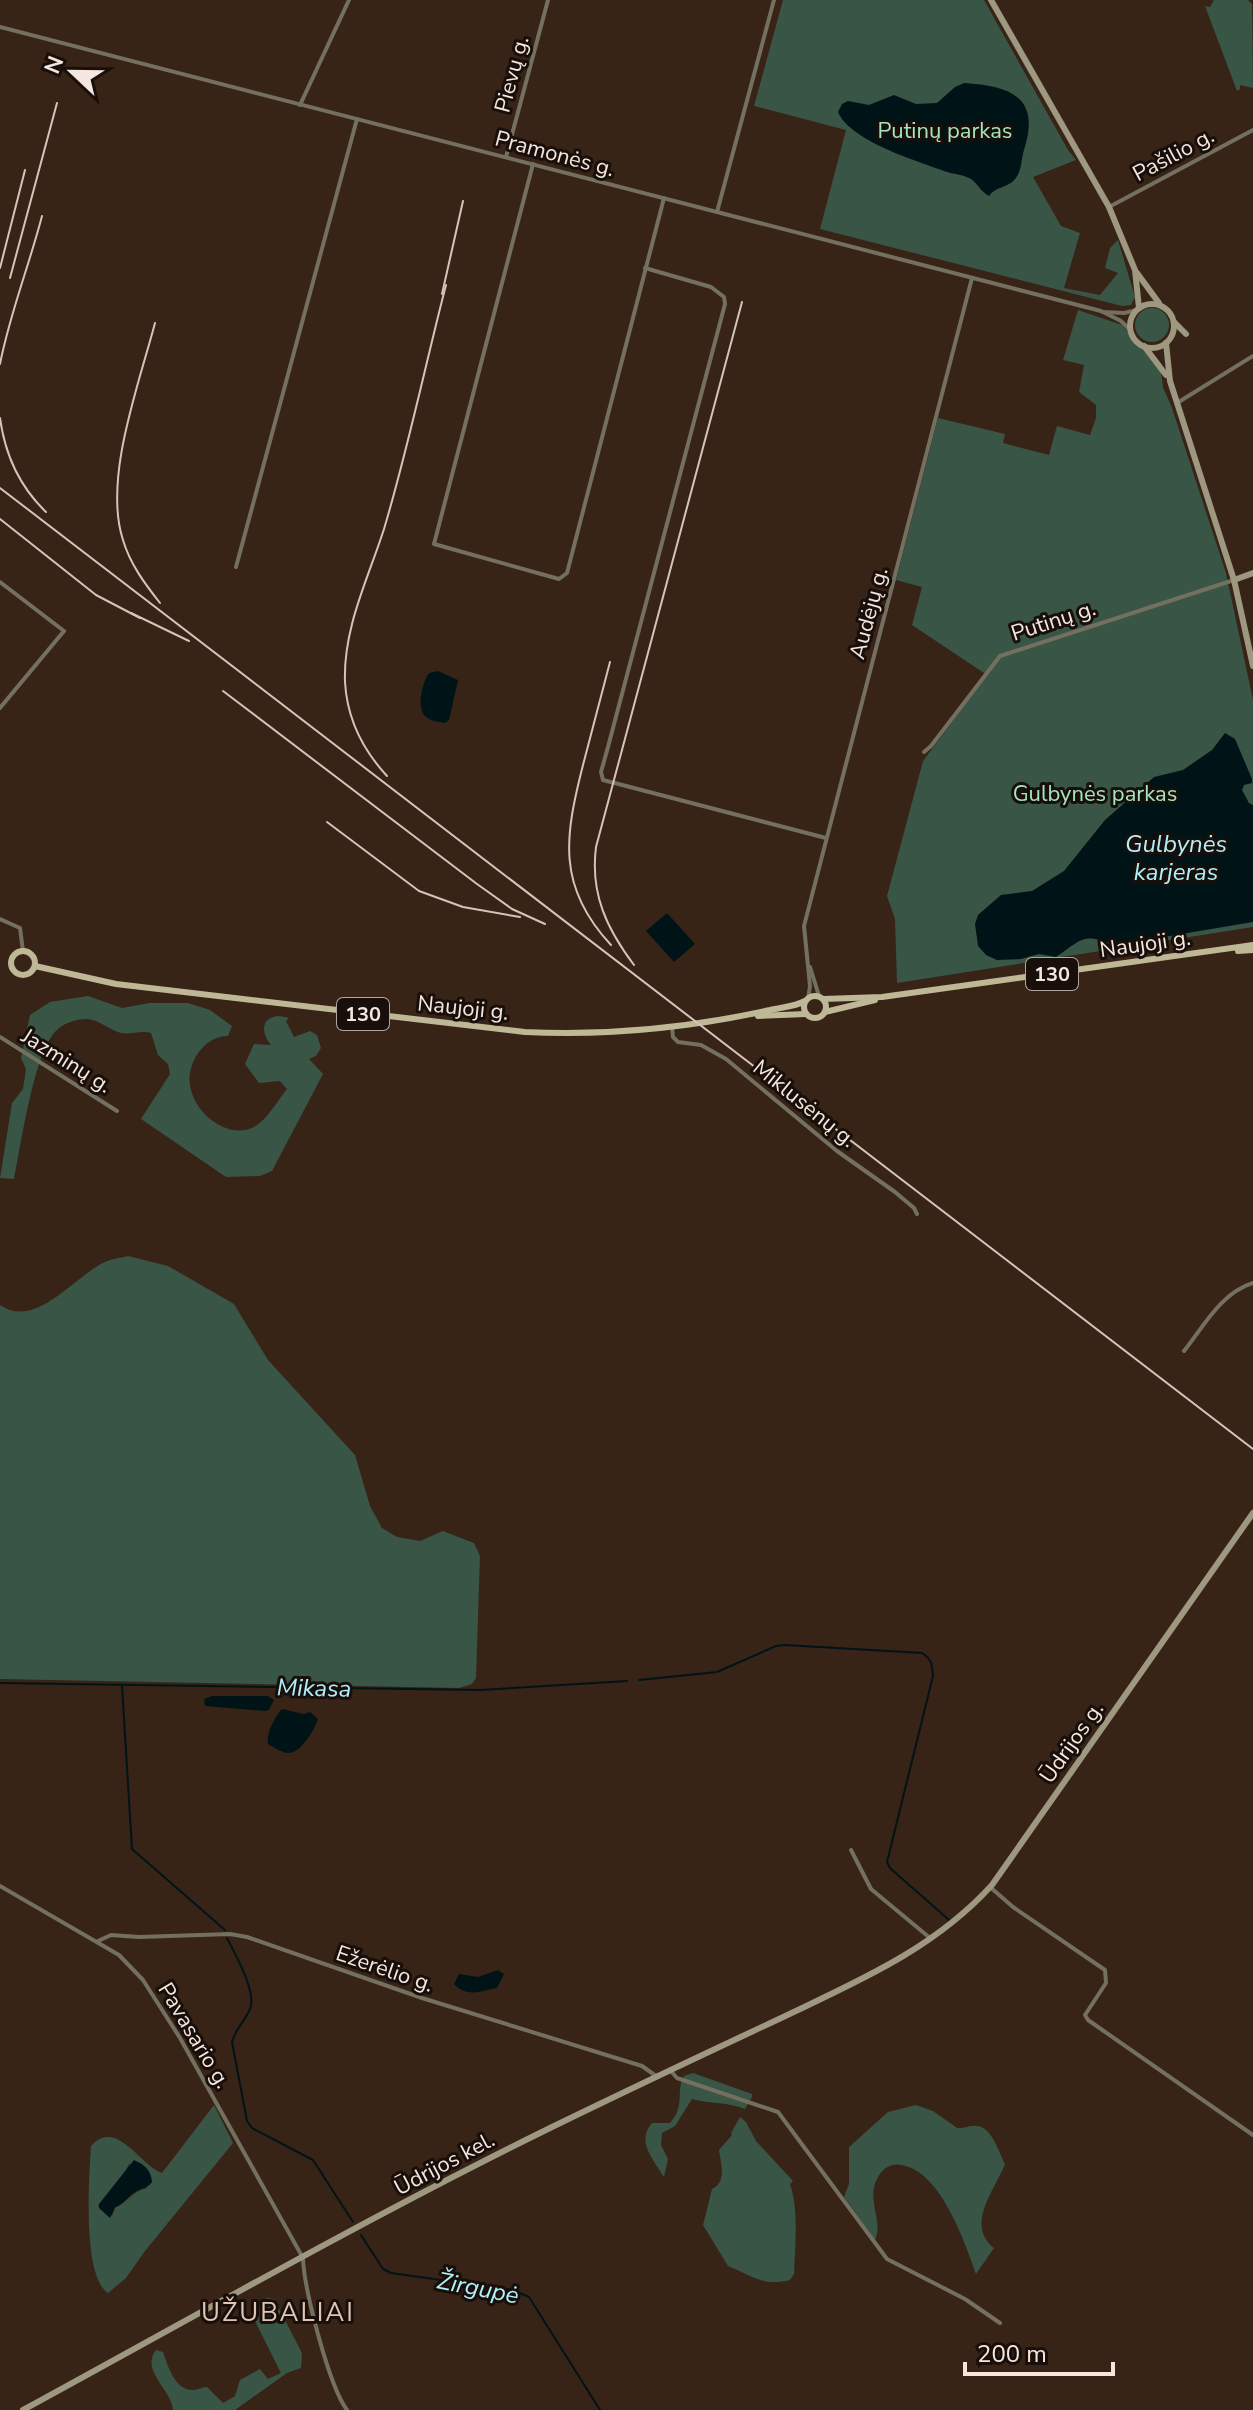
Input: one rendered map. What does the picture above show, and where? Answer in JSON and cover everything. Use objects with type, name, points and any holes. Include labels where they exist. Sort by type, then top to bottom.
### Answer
[{"type":"main road","points":[[991,0],[1109,207],[1135,270],[1145,287],[1186,334],[1172,336]]},
{"type":"main road","points":[[1135,270],[1138,309]]},
{"type":"main road","points":[[1164,307],[1151,304],[1138,309],[1131,320],[1131,331],[1170,381]]},
{"type":"main road","points":[[1144,346],[1155,347],[1166,343],[1172,336],[1174,322]]},
{"type":"main road","points":[[1166,343],[1170,381],[1234,580],[1253,666]]},
{"type":"main road","points":[[1234,580],[1253,573]]},
{"type":"main road","name":"Naujoji g.","points":[[821,998],[882,997],[1253,947]]},
{"type":"main road","points":[[11,965],[13,955],[23,951],[32,956],[35,966]]},
{"type":"main road","name":"130","points":[[0,967],[11,965],[17,974],[24,975],[35,966]]},
{"type":"main road","name":"Naujoji g.","points":[[35,966],[116,984],[501,1030],[600,1033],[672,1027],[746,1016],[806,1000]]},
{"type":"main road","name":"Naujoji g.","points":[[825,1012],[882,997]]},
{"type":"main road","points":[[821,998],[826,1005],[825,1012]]},
{"type":"main road","name":"130","points":[[806,1000],[821,998]]},
{"type":"main road","points":[[806,1000],[807,1014]]},
{"type":"main road","name":"130","points":[[807,1014],[816,1018],[825,1012]]},
{"type":"main road","name":"Naujoji g.","points":[[746,1016],[807,1014]]},
{"type":"main road","name":"Ūdrijos g.","points":[[891,1964],[931,1940],[963,1915],[990,1887],[1253,1513]]},
{"type":"main road","name":"Ūdrijos kel.","points":[[23,2410],[525,2140],[891,1964]]},
{"type":"street","points":[[300,105],[349,0]]},
{"type":"street","name":"Pievų g.","points":[[506,157],[548,0]]},
{"type":"street","points":[[717,212],[774,0]]},
{"type":"street","name":"Pramonės g.","points":[[0,27],[1101,311]]},
{"type":"street","points":[[236,567],[357,119]]},
{"type":"street","name":"Pašilio g.","points":[[1109,207],[1253,130]]},
{"type":"street","points":[[533,164],[434,544],[559,579],[567,573],[664,198]]},
{"type":"street","points":[[645,268],[711,287],[724,297],[725,304],[601,772],[603,780],[826,838]]},
{"type":"street","name":"Audėjų g.","points":[[806,1000],[810,986],[804,926],[972,278]]},
{"type":"street","points":[[1101,311],[1124,313],[1138,309]]},
{"type":"street","points":[[1101,311],[1121,321],[1131,331]]},
{"type":"street","points":[[1177,403],[1253,356]]},
{"type":"street","name":"Putinų g.","points":[[924,752],[1000,656],[1234,580]]},
{"type":"street","points":[[0,582],[64,631],[0,708]]},
{"type":"street","points":[[0,919],[20,928],[23,951]]},
{"type":"street","name":"Audėjų g.","points":[[807,957],[821,998]]},
{"type":"street","name":"Miklusėnų g.","points":[[672,1027],[673,1037],[678,1042],[701,1045],[726,1059],[837,1151],[895,1192],[917,1214]]},
{"type":"street","name":"Jazminų g.","points":[[0,1037],[117,1111]]},
{"type":"street","points":[[1184,1351],[1225,1298],[1253,1283]]},
{"type":"street","points":[[851,1850],[871,1889],[931,1940]]},
{"type":"street","name":"Pavasario g.","points":[[0,1886],[98,1941],[128,1963],[143,1980],[167,2016],[303,2258]]},
{"type":"street","points":[[990,1887],[1013,1907],[1105,1970],[1106,1983],[1085,2015],[1088,2020],[1253,2135]]},
{"type":"street","name":"Ežerėlio g.","points":[[98,1941],[111,1935],[230,1934],[247,1937],[422,1998],[642,2066],[656,2076]]},
{"type":"street","points":[[670,2070],[677,2078],[778,2112],[887,2259],[965,2299],[1000,2323]]},
{"type":"street","points":[[303,2258],[306,2286],[331,2376],[347,2410]]},
{"type":"green space","name":"Putinų parkas","points":[[783,0],[984,0],[1076,160],[1033,177],[1061,226],[1080,233],[1064,288],[1100,295],[1118,273],[1105,268],[1110,248],[1118,240],[1135,297],[1131,305],[1122,306],[820,229],[846,130],[754,106]]},
{"type":"green space","points":[[1214,0],[1248,0],[1252,4],[1253,88],[1240,85],[1237,91],[1205,6],[1210,7]]},
{"type":"green space","points":[[1152,308],[1164,313],[1169,325],[1164,337],[1152,342],[1140,337],[1135,325],[1140,313]]},
{"type":"green space","name":"Gulbynės parkas","points":[[1078,310],[1122,325],[1161,371],[1163,387],[1226,573],[1253,700],[1253,927],[897,983],[895,919],[887,896],[923,761],[987,675],[912,625],[922,587],[896,580],[938,418],[1005,434],[1003,443],[1049,455],[1057,426],[1090,435],[1096,418],[1096,405],[1079,392],[1084,365],[1063,360]]},
{"type":"green space","points":[[88,996],[122,1008],[150,1003],[188,1003],[210,1010],[232,1026],[228,1036],[219,1037],[203,1047],[193,1062],[190,1081],[194,1099],[207,1116],[215,1123],[234,1130],[259,1124],[287,1089],[280,1081],[259,1083],[245,1064],[254,1044],[271,1045],[264,1032],[266,1022],[275,1017],[289,1018],[286,1021],[294,1037],[310,1031],[317,1035],[321,1048],[316,1056],[309,1059],[323,1074],[272,1171],[260,1176],[226,1177],[141,1119],[170,1074],[168,1064],[158,1055],[151,1033],[121,1033],[86,1019],[63,1025],[49,1041],[35,1077],[14,1179],[0,1178],[12,1103],[23,1089],[26,1069],[21,1058],[30,1015],[50,1002]]},
{"type":"green space","points":[[128,1256],[168,1266],[234,1304],[268,1360],[355,1455],[370,1506],[382,1528],[397,1537],[420,1541],[443,1531],[474,1543],[480,1556],[476,1678],[472,1684],[459,1688],[0,1679],[0,1305],[13,1311],[27,1311],[54,1299],[103,1263]]},
{"type":"green space","points":[[693,2073],[752,2094],[752,2097],[745,2109],[692,2099],[675,2126],[662,2133],[661,2145],[668,2159],[664,2177],[648,2150],[647,2130],[652,2123],[670,2123],[675,2117],[684,2076]]},
{"type":"green space","points":[[214,2105],[233,2143],[126,2278],[108,2293],[94,2267],[91,2247],[91,2146],[110,2137],[119,2140],[162,2173]],"holes":[[[129,2164],[147,2188],[115,2208],[112,2216],[98,2206]]]},
{"type":"green space","points":[[916,2105],[933,2111],[957,2128],[982,2127],[991,2136],[1005,2164],[982,2218],[986,2239],[994,2248],[976,2274],[949,2209],[928,2180],[915,2170],[893,2165],[879,2175],[873,2195],[878,2226],[875,2240],[844,2197],[849,2184],[849,2147],[888,2112]]},
{"type":"green space","points":[[740,2117],[756,2141],[793,2181],[790,2184],[795,2205],[796,2240],[794,2274],[790,2280],[764,2281],[728,2266],[703,2225],[712,2189],[720,2182],[722,2167],[719,2150],[732,2135]]},
{"type":"green space","points":[[267,2298],[274,2299],[302,2353],[301,2368],[287,2373],[235,2410],[173,2410],[154,2373],[152,2358],[156,2350],[163,2352],[173,2377],[182,2387],[195,2390],[207,2387],[223,2403],[235,2396],[240,2380],[260,2369],[268,2379],[281,2373],[252,2315]]},
{"type":"water","points":[[964,83],[996,87],[1008,92],[1025,106],[1028,118],[1028,132],[1017,176],[989,196],[968,178],[870,141],[856,132],[838,112],[842,104],[848,101],[869,105],[894,95],[916,104],[937,103]]},
{"type":"water","points":[[438,671],[458,680],[449,720],[445,723],[428,718],[421,708],[426,677]]},
{"type":"water","name":"Gulbynės karjeras","points":[[1225,733],[1235,739],[1252,779],[1252,783],[1244,785],[1242,790],[1253,805],[1253,922],[1116,945],[1084,939],[1056,957],[1039,954],[1021,959],[997,960],[986,955],[978,946],[975,924],[978,915],[1001,895],[1032,891],[1064,871],[1105,820],[1154,777],[1183,770],[1212,750]]},
{"type":"water","points":[[667,913],[695,944],[674,962],[646,931]]},
{"type":"water","points":[[212,1696],[268,1696],[274,1700],[269,1710],[265,1711],[205,1706],[204,1699]]},
{"type":"water","points":[[282,1709],[304,1714],[310,1712],[318,1719],[306,1740],[292,1753],[282,1752],[268,1744],[272,1725]]},
{"type":"water","points":[[498,1970],[504,1974],[497,1988],[469,1992],[454,1984],[459,1974],[478,1977]]},
{"type":"water","points":[[134,2160],[147,2168],[152,2182],[115,2207],[110,2218],[99,2208],[99,2204]]},
{"type":"waterway","name":"Mikasa","points":[[639,1680],[717,1672],[785,1645],[925,1655],[931,1663],[933,1676],[887,1862],[949,1920]]},
{"type":"waterway","name":"Mikasa","points":[[0,1683],[480,1690],[627,1681]]},
{"type":"waterway","name":"Žirgupė","points":[[122,1686],[132,1849],[225,1930]]},
{"type":"waterway","name":"Žirgupė","points":[[227,1938],[244,1973],[251,2002],[232,2042],[247,2121],[252,2128],[313,2160],[353,2222]]},
{"type":"waterway","name":"Žirgupė","points":[[361,2235],[383,2269],[391,2273],[513,2290],[529,2297],[600,2410]]},
{"type":"railway","points":[[10,278],[57,103]]},
{"type":"railway","points":[[0,268],[25,170]]},
{"type":"railway","points":[[442,294],[463,201]]},
{"type":"railway","points":[[0,364],[42,216]]},
{"type":"railway","points":[[387,776],[364,744],[353,721],[346,695],[345,662],[352,623],[401,469],[446,285]]},
{"type":"railway","points":[[634,965],[616,938],[598,895],[596,847],[742,302]]},
{"type":"railway","points":[[155,323],[126,432],[117,489],[118,516],[126,549],[138,573],[160,603]]},
{"type":"railway","points":[[0,418],[15,469],[28,492],[46,512]]},
{"type":"railway","points":[[0,488],[1253,1449]]},
{"type":"railway","points":[[0,519],[96,595],[140,618]]},
{"type":"railway","points":[[131,613],[189,641]]},
{"type":"railway","points":[[610,662],[577,791],[569,838],[573,881],[581,902],[611,945]]},
{"type":"railway","points":[[223,691],[477,884],[512,909],[545,924]]},
{"type":"railway","points":[[327,822],[419,891],[463,907],[520,917]]},
{"type":"district","name":"UŽUBALIAI","points":[[278,2312]]}]
